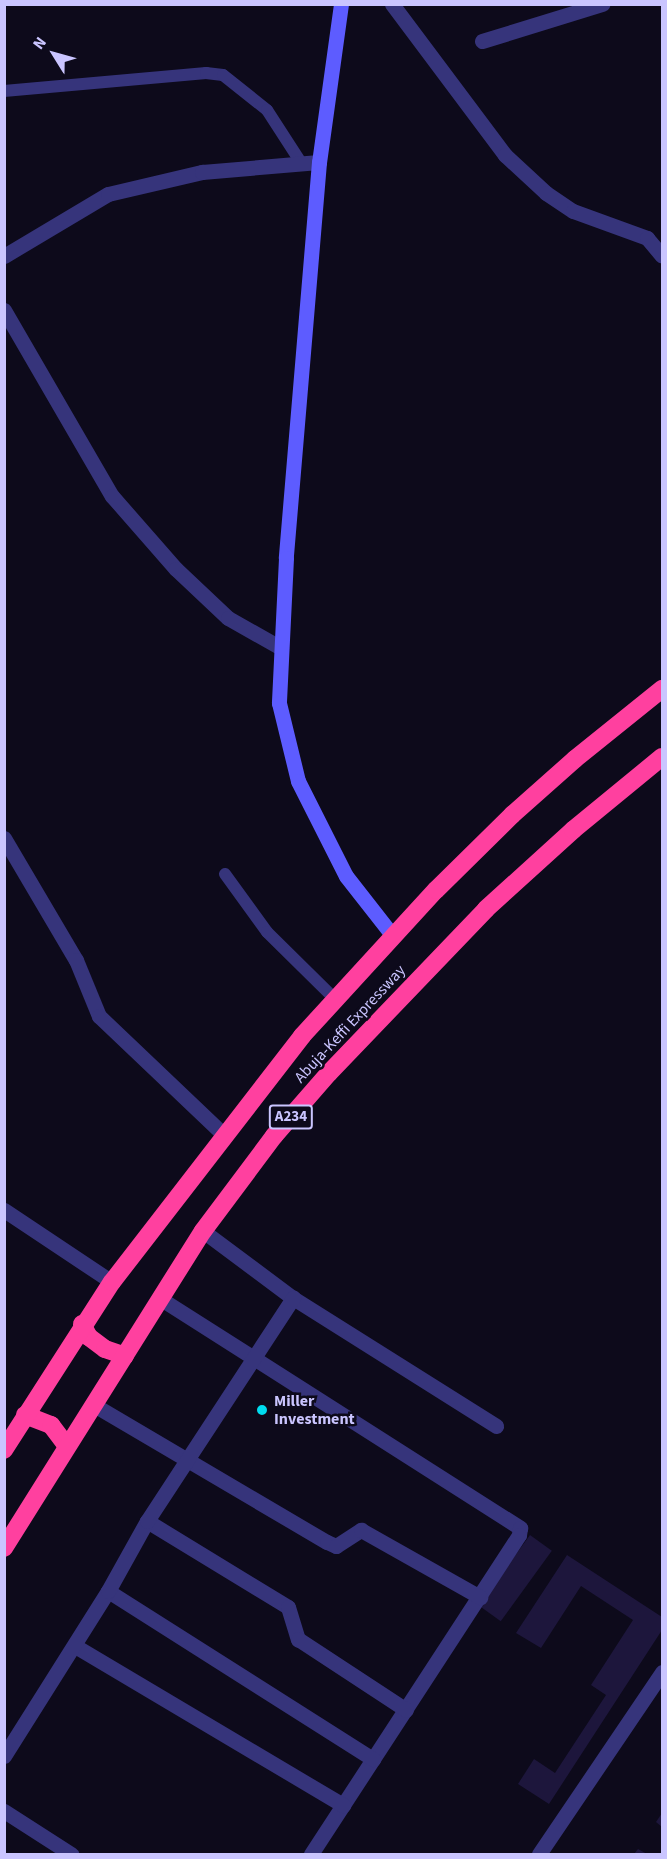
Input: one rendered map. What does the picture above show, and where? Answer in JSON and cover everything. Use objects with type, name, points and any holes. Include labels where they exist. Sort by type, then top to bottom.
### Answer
[{"type":"highway","name":"Abuja-Keffi Expressway","points":[[7,1442],[82,1324],[112,1282],[224,1135],[335,999],[393,936],[512,815],[575,759],[663,689]]},
{"type":"highway","name":"Abuja-Keffi Expressway","points":[[4,1548],[203,1231],[274,1136],[329,1073],[486,909],[573,830],[663,757]]},
{"type":"highway","points":[[82,1324],[94,1341],[125,1356]]},
{"type":"highway","points":[[25,1415],[51,1425],[67,1446]]},
{"type":"street","points":[[341,4],[318,162],[281,648],[279,703],[298,781],[346,876],[393,936]]},
{"type":"street","points":[[392,4],[505,155],[546,194],[573,211],[647,238],[663,256]]},
{"type":"street","points":[[482,41],[602,4]]},
{"type":"street","points":[[4,256],[108,194],[202,172],[318,162]]},
{"type":"street","points":[[4,310],[112,496],[176,569],[228,618],[281,648]]},
{"type":"street","points":[[4,838],[76,960],[99,1016],[224,1135]]},
{"type":"street","points":[[4,1210],[112,1282]]},
{"type":"street","points":[[203,1231],[293,1298],[496,1425]]},
{"type":"street","points":[[4,1756],[75,1646],[147,1521],[186,1459],[293,1298]]},
{"type":"street","points":[[161,1299],[515,1522],[519,1535],[311,1854]]},
{"type":"street","points":[[94,1405],[336,1546],[362,1530],[480,1596]]},
{"type":"street","points":[[147,1521],[288,1607],[298,1639],[406,1710]]},
{"type":"street","points":[[108,1591],[373,1759]]},
{"type":"street","points":[[75,1646],[343,1805]]},
{"type":"street","points":[[538,1854],[663,1672]]},
{"type":"street","points":[[4,1811],[70,1854]]},
{"type":"lane","points":[[4,91],[206,73],[223,75],[267,110],[302,164]]},
{"type":"lane","points":[[225,874],[267,932],[335,999]]},
{"type":"building","points":[[530,1535],[552,1551],[501,1621],[479,1605]]},
{"type":"building","points":[[567,1555],[662,1617],[662,1630],[549,1804],[518,1784],[534,1759],[555,1773],[606,1695],[591,1685],[633,1620],[581,1586],[541,1648],[516,1633]]},
{"type":"building","points":[[662,1813],[662,1827],[656,1822]]},
{"type":"building","points":[[638,1849],[647,1854],[634,1854]]},
{"type":"place","name":"Miller Investment","points":[[262,1410]]}]
